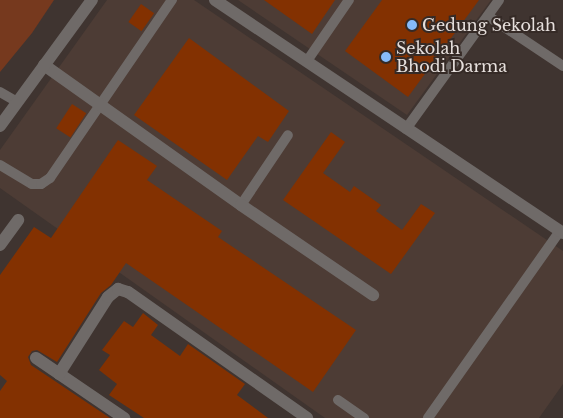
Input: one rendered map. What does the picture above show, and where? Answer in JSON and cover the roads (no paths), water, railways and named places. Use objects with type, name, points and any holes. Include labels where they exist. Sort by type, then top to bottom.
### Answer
[{"type":"street","points":[[0,126],[92,0]]},
{"type":"street","points":[[214,0],[307,60],[406,129],[561,232]]},
{"type":"street","points":[[44,65],[373,296]]},
{"type":"street","points":[[0,245],[18,220]]},
{"type":"street","points":[[59,374],[108,297],[118,289],[128,292],[307,418]]},
{"type":"street","points":[[36,358],[124,418]]},
{"type":"lane","points":[[0,165],[22,180],[32,184],[41,184],[50,178],[172,0]]},
{"type":"lane","points":[[307,60],[349,0]]},
{"type":"lane","points":[[406,129],[499,0]]},
{"type":"lane","points":[[488,16],[563,66]]},
{"type":"lane","points":[[0,92],[17,102]]},
{"type":"lane","points":[[241,205],[288,135]]},
{"type":"lane","points":[[428,418],[561,232]]},
{"type":"lane","points":[[338,400],[364,418]]},
{"type":"place","name":"Gedung Sekolah","points":[[412,25]]},
{"type":"place","name":"Sekolah Bhodi Darma","points":[[386,57]]}]
